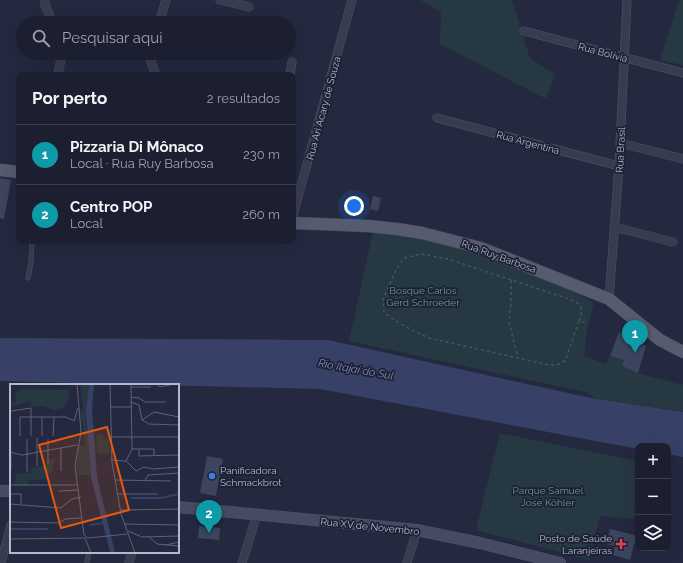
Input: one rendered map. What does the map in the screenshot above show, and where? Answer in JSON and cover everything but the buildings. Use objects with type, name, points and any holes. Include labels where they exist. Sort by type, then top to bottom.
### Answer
[{"type":"main road","points":[[0,170],[16,172]]},
{"type":"main road","name":"Rua Ruy Barbosa","points":[[296,223],[368,226],[422,233],[451,239],[505,256],[609,299],[660,340],[683,352]]},
{"type":"main road","points":[[0,491],[10,492]]},
{"type":"main road","name":"Rua XV de Novembro","points":[[179,506],[417,530],[480,543],[560,563]]},
{"type":"street","points":[[45,0],[45,5],[50,16]]},
{"type":"street","points":[[160,16],[166,0]]},
{"type":"street","points":[[220,0],[249,7]]},
{"type":"street","name":"Rua Ari Acary de Souza","points":[[296,204],[352,0]]},
{"type":"street","name":"Rua Brasil","points":[[609,299],[619,166],[628,0]]},
{"type":"street","name":"Rua Bolívia","points":[[524,31],[683,73]]},
{"type":"street","points":[[59,72],[61,60]]},
{"type":"street","points":[[150,60],[155,72]]},
{"type":"street","points":[[290,72],[292,62]]},
{"type":"street","name":"Rua Argentina","points":[[437,118],[619,166]]},
{"type":"street","points":[[620,143],[683,159]]},
{"type":"street","points":[[614,227],[673,242]]},
{"type":"street","points":[[242,563],[257,514]]},
{"type":"street","points":[[1,563],[10,529]]},
{"type":"street","points":[[407,563],[417,530]]},
{"type":"street","points":[[129,563],[132,553]]},
{"type":"lane","points":[[28,278],[32,263],[32,244]]},
{"type":"lane","points":[[87,562],[89,553]]},
{"type":"path","points":[[421,254],[441,258],[511,280],[579,303],[581,315],[565,361],[557,365],[549,364],[429,338],[384,313],[383,299],[396,270],[404,258],[421,254]]},
{"type":"path","points":[[511,280],[509,322],[518,358]]},
{"type":"path","points":[[579,320],[588,323]]},
{"type":"green space","points":[[420,0],[512,0],[530,58],[555,74],[546,99],[440,44],[441,12]]},
{"type":"green space","points":[[679,0],[683,0],[683,65],[660,60]]},
{"type":"green space","name":"Bosque Carlos Gerd Schroeder","points":[[374,227],[451,241],[552,278],[594,303],[587,329],[584,356],[606,364],[610,356],[624,360],[622,366],[638,373],[682,385],[683,383],[683,412],[594,398],[589,393],[349,341]]},
{"type":"green space","name":"Parque Samuel José Köhler","points":[[500,433],[635,461],[634,519],[600,516],[589,560],[476,530]]},
{"type":"water","name":"Rio Itajaí do Sul","points":[[0,338],[328,340],[591,398],[683,412],[683,457],[671,455],[671,443],[635,443],[635,448],[320,389],[179,385],[179,384],[0,381]]},
{"type":"place","name":"Pizzaria Di Mônaco","points":[[635,353]]},
{"type":"place","name":"Panificadora Schmackbrot","points":[[212,476]]},
{"type":"place","name":"Centro POP","points":[[209,533]]},
{"type":"place","name":"Posto de Saúde Laranjeiras","points":[[621,544]]}]
